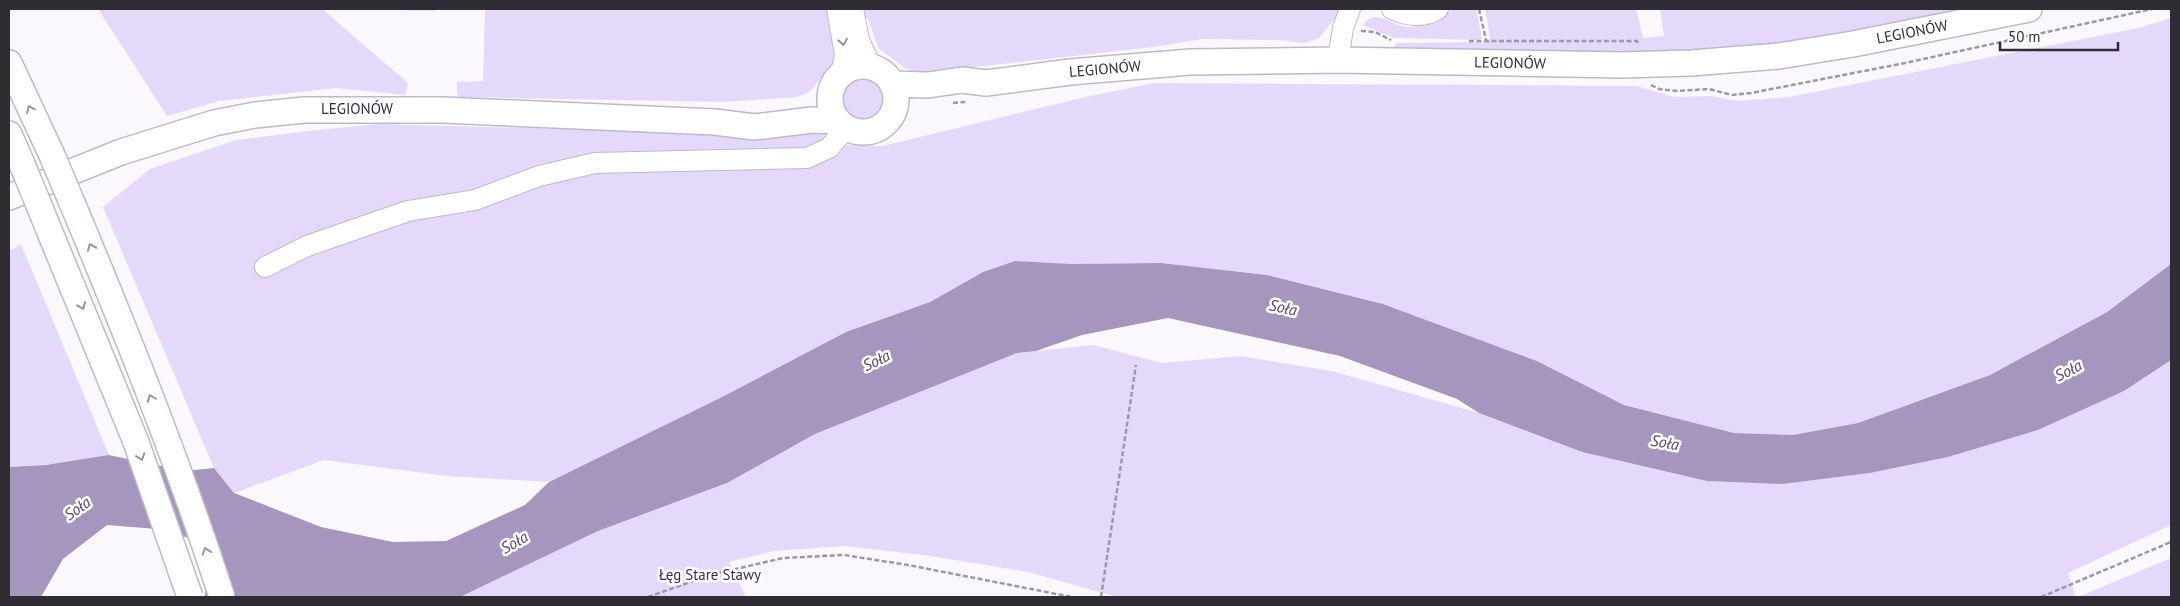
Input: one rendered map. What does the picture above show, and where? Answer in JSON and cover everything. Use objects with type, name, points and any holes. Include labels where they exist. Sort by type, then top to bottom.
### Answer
[{"type":"main road","name":"LEGIONÓW","points":[[894,96],[928,85],[962,80],[986,84],[1136,65],[1200,62],[1338,60],[1622,65],[1691,63],[1779,56],[1853,44],[2030,9]]},
{"type":"main road","points":[[9,63],[51,153],[119,316],[168,444],[222,597]]},
{"type":"main road","points":[[860,66],[871,67],[880,71],[894,96],[888,121],[876,130],[860,132],[842,124],[832,112],[830,102],[836,83],[850,69],[860,66]]},
{"type":"main road","name":"LEGIONÓW","points":[[716,122],[808,107],[836,83]]},
{"type":"main road","name":"LEGIONÓW","points":[[10,196],[121,152],[214,123],[255,115],[304,110],[443,110],[716,122],[754,126],[812,120],[842,124]]},
{"type":"main road","points":[[9,134],[136,442],[190,597]]},
{"type":"street","points":[[836,83],[845,55],[837,9]]},
{"type":"street","points":[[852,9],[859,40],[871,67]]},
{"type":"street","points":[[1338,60],[1343,28],[1350,9]]},
{"type":"street","points":[[1392,9],[1408,15],[1434,12],[1438,9]]},
{"type":"street","points":[[265,267],[307,246],[408,211],[475,200],[539,176],[595,163],[807,158],[829,148],[842,124]]},
{"type":"path","points":[[1479,9],[1486,40]]},
{"type":"path","points":[[1645,83],[1659,89],[1677,91],[1709,89],[1732,95],[1751,93],[1905,63],[2152,9]]},
{"type":"path","points":[[1101,597],[1136,365]]},
{"type":"path","points":[[2041,597],[2171,542]]},
{"type":"path","points":[[648,597],[710,574],[783,558],[844,555],[908,564],[1072,597]]},
{"type":"green space","points":[[98,9],[322,9],[408,83],[405,95],[337,88],[219,101],[167,116]]},
{"type":"green space","points":[[351,9],[435,9],[435,11]]},
{"type":"green space","points":[[485,9],[826,9],[836,48],[834,60],[811,91],[797,97],[725,102],[460,97],[457,94],[457,82],[483,81]]},
{"type":"green space","points":[[860,9],[1343,9],[1319,38],[1305,43],[1277,40],[1202,39],[1154,47],[922,73],[905,68],[878,48],[868,18],[862,19]]},
{"type":"green space","points":[[1453,9],[1476,9],[1482,38],[1479,40],[1394,38],[1363,25],[1373,17],[1409,27],[1421,25]]},
{"type":"green space","points":[[1485,9],[1636,9],[1643,38],[1664,36],[1660,9],[1962,9],[1818,37],[1746,47],[1589,56],[1395,50],[1394,46],[1397,43],[1489,42],[1490,37]]},
{"type":"green space","points":[[2171,18],[2171,264],[2107,312],[1990,375],[1858,423],[1793,435],[1734,433],[1624,405],[1537,361],[1383,304],[1267,275],[1161,263],[1071,264],[1015,261],[983,272],[930,302],[846,332],[726,395],[549,482],[447,476],[324,460],[234,493],[214,468],[103,207],[150,169],[236,140],[379,124],[774,135],[819,129],[834,136],[821,149],[810,154],[587,159],[543,170],[471,197],[417,205],[423,216],[466,213],[538,182],[618,168],[828,159],[844,145],[883,146],[1081,98],[1154,83],[1637,86],[1674,97],[1711,96],[1737,101],[1789,97],[2138,28]]},
{"type":"green space","points":[[867,78],[879,84],[884,91],[884,109],[879,116],[872,121],[859,122],[851,119],[844,112],[841,96],[844,88],[851,81]]},
{"type":"green space","points":[[21,244],[109,455],[84,462],[9,467],[9,251]]},
{"type":"green space","name":"Łęg Stare Stawy","points":[[1093,345],[1162,363],[1240,356],[1332,371],[1479,413],[1582,452],[1707,481],[1783,484],[1870,473],[1948,457],[2038,430],[2124,391],[2171,360],[2171,525],[2068,573],[2076,597],[1117,597],[1028,572],[924,555],[844,546],[774,551],[729,562],[746,597],[460,597],[598,531],[727,483],[815,434],[1017,353]]},
{"type":"green space","points":[[2171,558],[2171,597],[2078,597]]},
{"type":"water","name":"Soła","points":[[1015,261],[1071,264],[1161,263],[1267,275],[1383,304],[1537,361],[1624,405],[1734,433],[1793,435],[1858,423],[1990,375],[2107,312],[2171,264],[2171,360],[2124,391],[2038,430],[1948,457],[1870,473],[1783,484],[1707,481],[1582,452],[1479,413],[1457,399],[1340,356],[1168,318],[1082,335],[1036,351],[1017,353],[815,434],[727,483],[598,531],[460,597],[205,597],[206,553],[203,542],[157,529],[107,525],[63,559],[41,597],[9,597],[9,467],[46,465],[109,455],[184,471],[214,468],[234,493],[321,527],[393,542],[446,541],[525,505],[549,482],[726,395],[846,332],[930,302],[983,272]]}]
